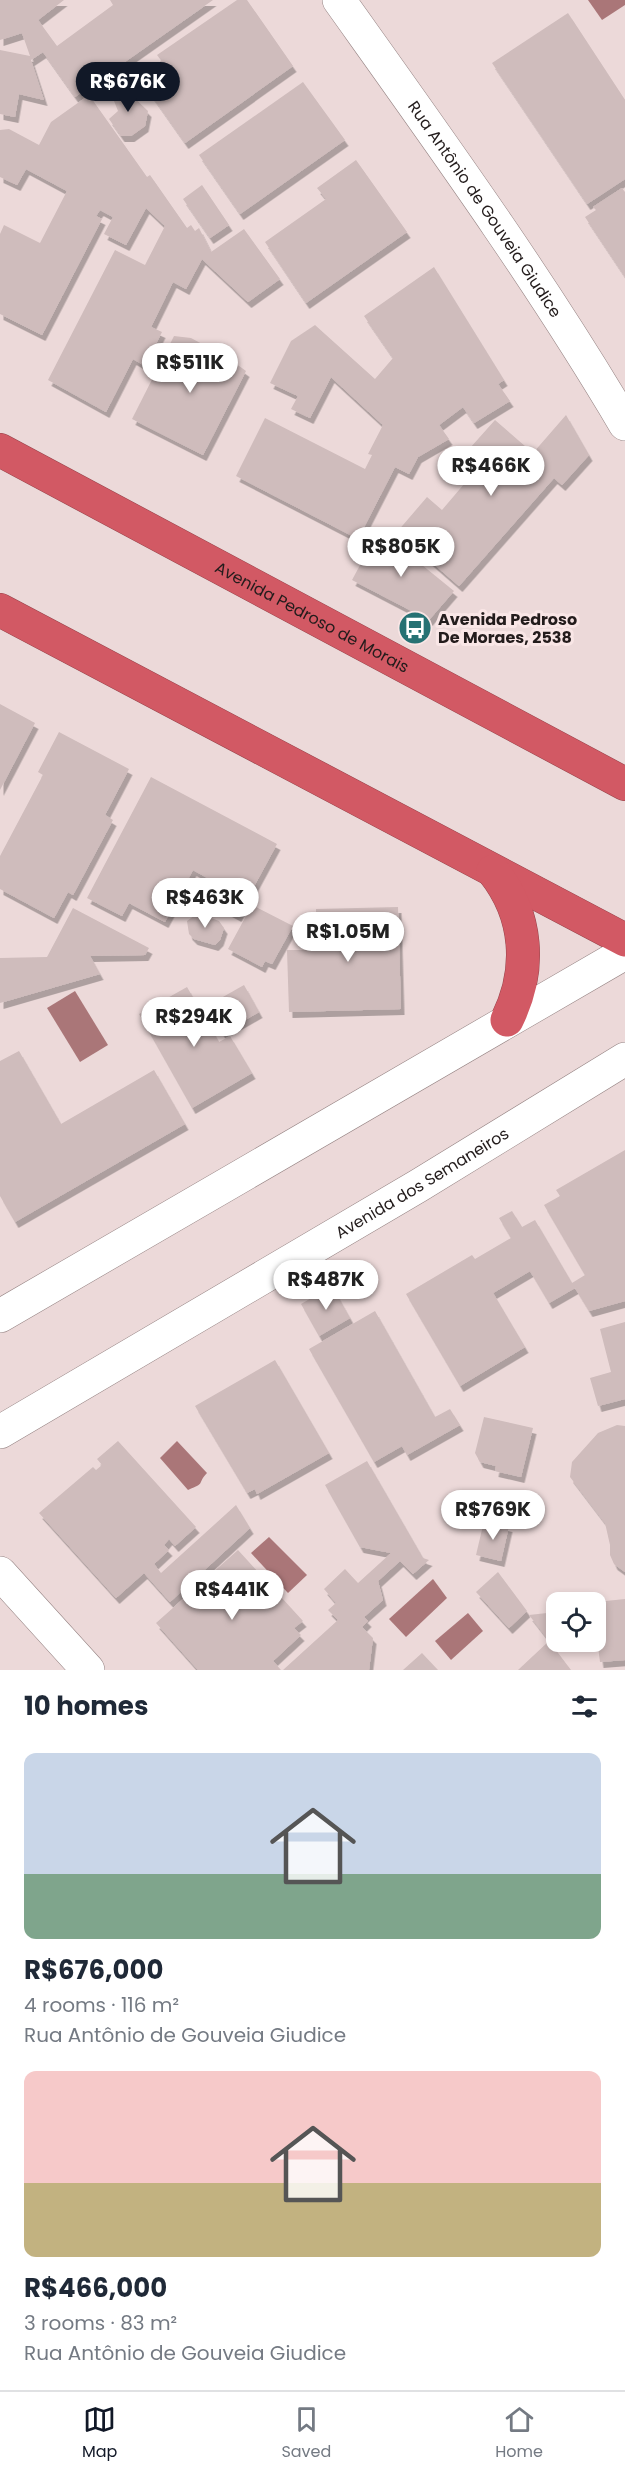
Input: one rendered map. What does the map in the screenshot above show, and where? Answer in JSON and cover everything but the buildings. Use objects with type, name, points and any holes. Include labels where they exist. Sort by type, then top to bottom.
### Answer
[{"type":"highway","name":"Avenida Pedroso de Morais","points":[[0,450],[622,780]]},
{"type":"highway","points":[[0,610],[625,940]]},
{"type":"highway","points":[[492,870],[507,889],[522,934],[522,980],[518,998],[507,1020]]},
{"type":"street","name":"Rua Antônio de Gouveia Giudice","points":[[339,0],[445,148],[577,343],[625,424]]},
{"type":"street","points":[[0,1316],[625,953]]},
{"type":"street","name":"Avenida dos Semaneiros","points":[[0,1432],[418,1186],[621,1063]]},
{"type":"street","points":[[0,1572],[88,1670]]},
{"type":"shaded area","points":[[588,0],[625,0],[625,5],[602,20]]},
{"type":"shaded area","points":[[75,991],[108,1045],[80,1062],[47,1008]]},
{"type":"shaded area","points":[[177,1441],[207,1473],[199,1484],[188,1490],[160,1458]]},
{"type":"shaded area","points":[[269,1537],[307,1575],[288,1593],[251,1553]]},
{"type":"shaded area","points":[[433,1579],[447,1598],[406,1637],[389,1619]]},
{"type":"shaded area","points":[[468,1613],[483,1631],[451,1660],[435,1641]]},
{"type":"place","name":"Avenida Pedroso De Moraes, 2538","points":[[415,628]]}]
